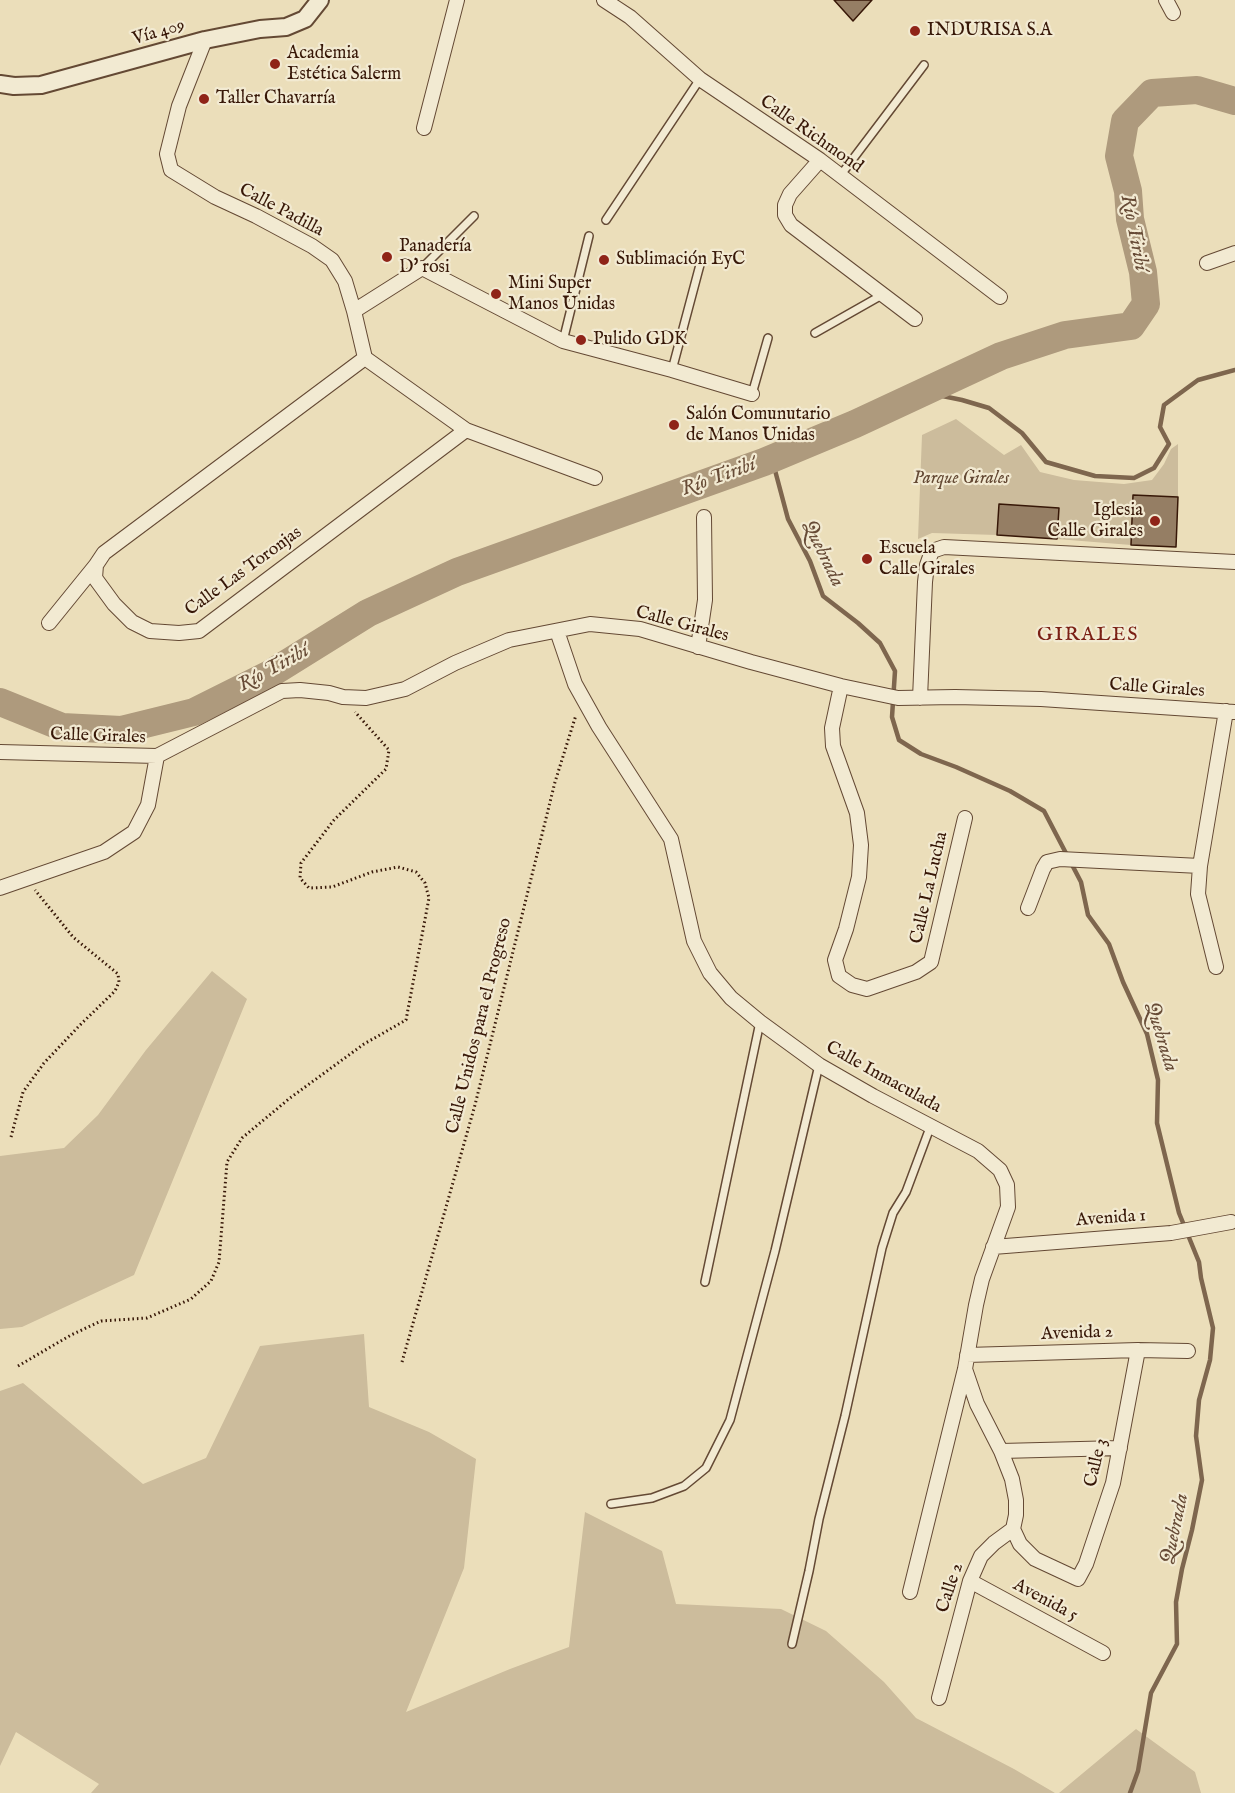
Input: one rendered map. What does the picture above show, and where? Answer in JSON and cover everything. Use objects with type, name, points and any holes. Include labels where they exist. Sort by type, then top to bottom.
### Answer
[{"type":"street","name":"Vía 409","points":[[0,84],[41,85],[205,40],[260,29],[286,27],[305,19],[320,0]]},
{"type":"street","points":[[424,128],[457,0]]},
{"type":"street","name":"Calle Richmond","points":[[604,0],[630,17],[700,79],[819,160],[1000,297]]},
{"type":"street","points":[[1166,0],[1173,13]]},
{"type":"street","name":"Calle Padilla","points":[[205,40],[179,106],[167,154],[171,170],[215,197],[312,246],[332,260],[345,281],[365,358]]},
{"type":"street","points":[[819,160],[790,194],[785,205],[785,215],[791,225],[915,320]]},
{"type":"street","points":[[1207,263],[1235,253]]},
{"type":"street","points":[[354,311],[422,268],[563,341],[752,394]]},
{"type":"street","points":[[49,623],[104,554],[365,358],[466,430],[595,478]]},
{"type":"street","name":"Calle Las Toronjas","points":[[96,565],[94,578],[114,604],[132,622],[150,631],[178,633],[199,631],[466,430]]},
{"type":"street","points":[[698,647],[705,600],[704,517]]},
{"type":"street","points":[[920,698],[927,565],[932,550],[944,547],[1235,562]]},
{"type":"street","name":"Calle Girales","points":[[0,752],[157,756],[282,691],[310,691],[342,697],[366,698],[405,689],[455,663],[509,640],[590,624],[640,629],[841,686],[898,698],[1041,699],[1230,712]]},
{"type":"street","name":"Calle Inmaculada","points":[[557,631],[575,684],[582,697],[671,839],[694,941],[710,973],[731,998],[819,1065],[873,1096],[978,1150],[1000,1170],[1007,1185],[1008,1207],[982,1280],[966,1362],[910,1592]]},
{"type":"street","name":"Calle La Lucha","points":[[841,686],[832,728],[833,746],[857,813],[861,845],[859,877],[846,929],[835,960],[839,976],[852,985],[867,989],[916,972],[931,962],[965,818]]},
{"type":"street","points":[[1216,968],[1198,894],[1200,866],[1230,712]]},
{"type":"street","points":[[0,888],[104,852],[134,832],[148,805],[157,756]]},
{"type":"street","points":[[1028,908],[1047,862],[1060,859],[1200,866]]},
{"type":"street","name":"Avenida 1","points":[[993,1247],[1171,1233],[1231,1222]]},
{"type":"street","name":"Avenida 2","points":[[966,1362],[1138,1350],[1188,1350]]},
{"type":"street","name":"Calle 3","points":[[1013,1529],[1020,1544],[1035,1559],[1078,1579],[1086,1564],[1113,1483],[1138,1350]]},
{"type":"street","points":[[966,1362],[977,1404],[1001,1451],[1012,1479],[1016,1500],[1013,1529]]},
{"type":"street","points":[[1001,1451],[1120,1448]]},
{"type":"street","name":"Calle 2","points":[[939,1698],[970,1581],[981,1556],[1013,1529]]},
{"type":"street","name":"Avenida 5","points":[[970,1581],[1103,1653]]},
{"type":"lane","points":[[840,176],[924,66]]},
{"type":"lane","points":[[606,220],[700,79]]},
{"type":"lane","points":[[422,268],[474,216]]},
{"type":"lane","points":[[563,341],[589,236]]},
{"type":"lane","points":[[672,370],[701,261]]},
{"type":"lane","points":[[815,333],[882,295]]},
{"type":"lane","points":[[752,394],[768,338]]},
{"type":"lane","points":[[705,1282],[760,1022]]},
{"type":"lane","points":[[611,1504],[652,1498],[684,1486],[706,1468],[730,1420],[775,1251],[819,1065]]},
{"type":"lane","points":[[792,1644],[882,1248],[893,1213],[906,1192],[931,1125]]},
{"type":"path","points":[[18,1366],[71,1335],[101,1321],[147,1318],[190,1299],[212,1281],[219,1262],[227,1162],[242,1138],[290,1098],[364,1044],[406,1020],[429,898],[425,884],[416,872],[398,867],[372,872],[332,887],[309,888],[300,878],[301,863],[334,820],[386,769],[389,750],[342,697]]},
{"type":"path","name":"Calle Unidos para el Progreso","points":[[402,1362],[476,1105],[555,782],[582,697]]},
{"type":"path","points":[[11,1137],[23,1092],[44,1063],[115,992],[120,982],[118,974],[73,937],[26,879]]},
{"type":"green space","name":"Parque Girales","points":[[956,419],[1004,455],[1021,445],[1040,472],[1074,480],[1124,484],[1152,480],[1164,464],[1171,449],[1178,444],[1178,497],[1133,495],[1131,545],[1057,539],[1059,508],[999,504],[997,535],[932,533],[918,539],[922,435]]},
{"type":"green space","points":[[212,971],[247,999],[134,1275],[22,1327],[0,1329],[0,1156],[64,1148],[98,1115],[146,1050]]},
{"type":"green space","points":[[364,1334],[369,1407],[429,1432],[476,1459],[464,1568],[406,1712],[569,1647],[585,1512],[662,1551],[676,1604],[781,1609],[826,1631],[884,1682],[916,1718],[1055,1793],[91,1793],[99,1784],[16,1732],[0,1766],[0,1391],[23,1383],[143,1484],[206,1458],[260,1346]]},
{"type":"green space","points":[[1136,1729],[1195,1772],[1201,1793],[1059,1793]]},
{"type":"building","points":[[834,0],[872,0],[853,21]]},
{"type":"building","name":"Iglesia Calle Girales","points":[[1133,495],[1178,497],[1176,547],[1131,545]]},
{"type":"building","points":[[999,504],[1059,508],[1057,539],[997,535]]},
{"type":"waterway","name":"Río Tiribí","points":[[0,702],[62,727],[121,730],[194,712],[270,674],[368,613],[457,572],[764,462],[855,424],[1001,356],[1065,335],[1131,326],[1146,304],[1143,272],[1130,219],[1128,191],[1119,156],[1125,121],[1152,93],[1197,90],[1235,101]]},
{"type":"waterway","points":[[923,392],[989,408],[1022,433],[1046,462],[1095,476],[1134,478],[1154,468],[1169,444],[1160,427],[1164,405],[1198,380],[1235,370]]},
{"type":"waterway","name":"Quebrada","points":[[772,459],[788,519],[810,561],[823,596],[880,643],[895,671],[892,717],[899,740],[921,754],[1010,791],[1044,811],[1081,882],[1088,915],[1109,944],[1123,982],[1147,1034],[1158,1080],[1157,1123],[1179,1213],[1199,1262],[1213,1328],[1210,1360],[1199,1400],[1196,1436],[1202,1480],[1176,1602],[1177,1644],[1151,1693],[1138,1771],[1130,1793]]},
{"type":"place","name":"INDURISA S.A","points":[[915,31]]},
{"type":"place","name":"Academia Estética Salerm","points":[[275,64]]},
{"type":"place","name":"Taller Chavarría","points":[[204,99]]},
{"type":"place","name":"Panadería D' rosi","points":[[387,257]]},
{"type":"place","name":"Sublimación EyC","points":[[604,260]]},
{"type":"place","name":"Mini Super Manos Unidas","points":[[496,294]]},
{"type":"place","name":"Pulido GDK","points":[[581,340]]},
{"type":"place","name":"Salón Comunutario de Manos Unidas","points":[[674,425]]},
{"type":"place","name":"Iglesia Calle Girales","points":[[1155,521]]},
{"type":"place","name":"Escuela Calle Girales","points":[[867,559]]},
{"type":"district","name":"GIRALES","points":[[1088,636]]}]
